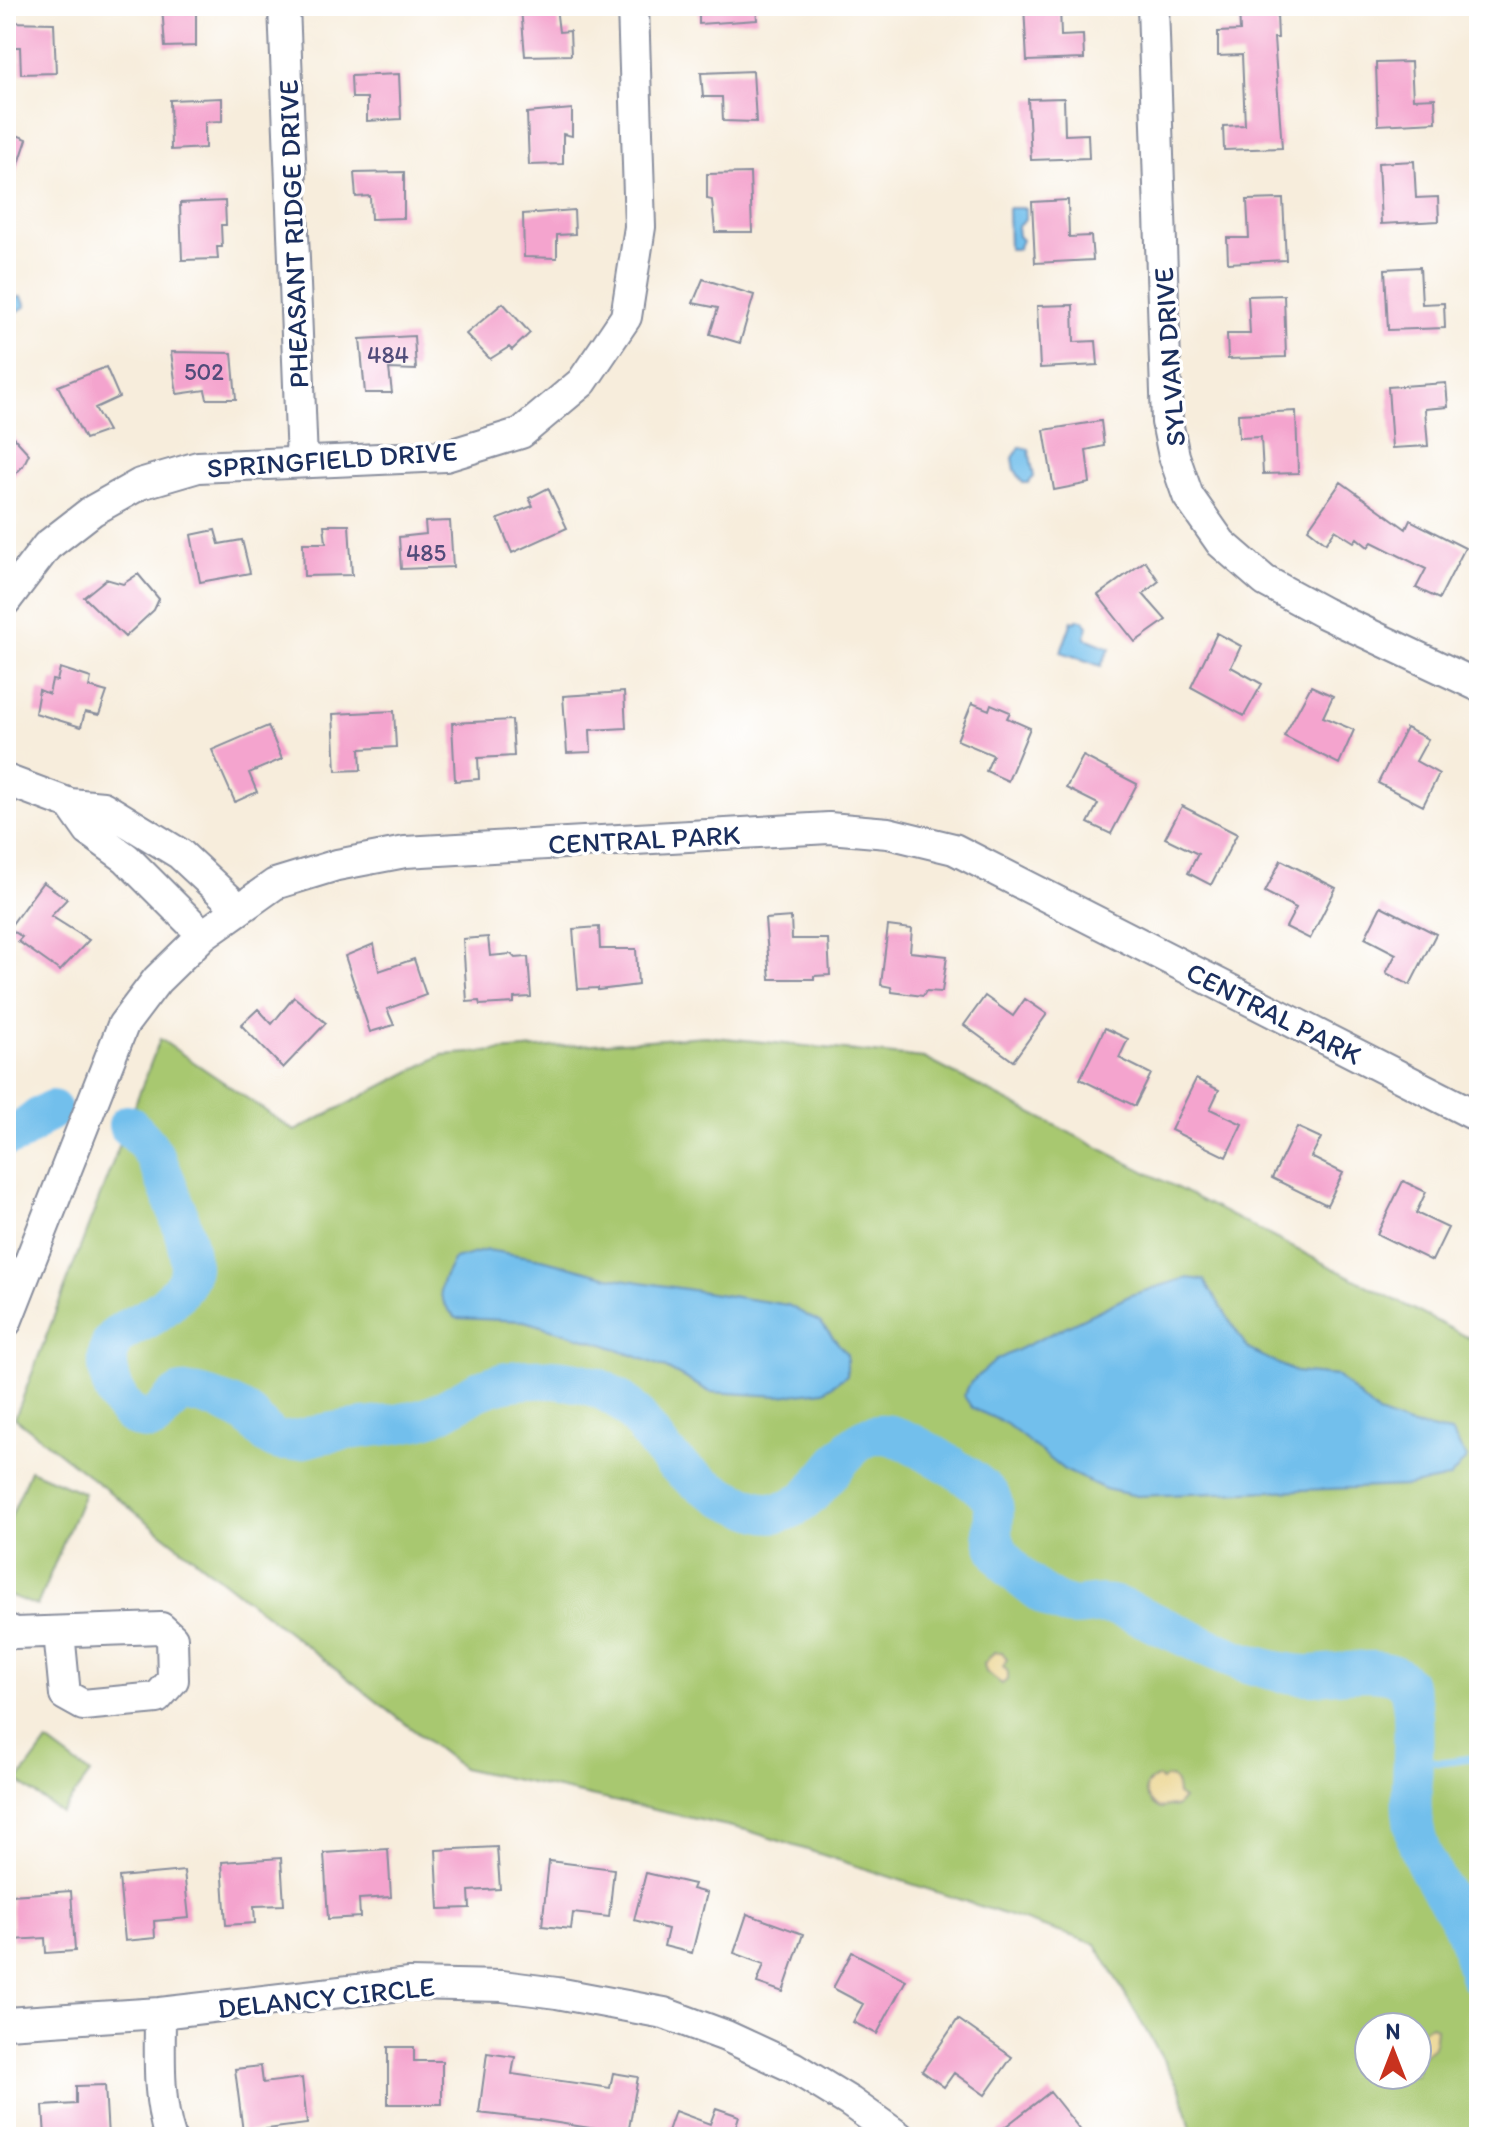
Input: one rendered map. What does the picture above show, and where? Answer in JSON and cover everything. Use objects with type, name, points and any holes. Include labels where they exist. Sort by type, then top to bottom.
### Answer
[{"type":"street","name":"PHEASANT RIDGE DRIVE","points":[[284,6],[302,461]]},
{"type":"street","name":"SPRINGFIELD DRIVE","points":[[6,600],[47,546],[92,511],[140,484],[198,467],[446,456],[521,433],[582,382],[626,317],[640,227],[633,6]]},
{"type":"street","name":"SYLVAN DRIVE","points":[[1153,6],[1167,422],[1174,456],[1188,496],[1221,543],[1265,581],[1324,613],[1479,686]]},
{"type":"street","points":[[6,780],[70,804],[103,807],[180,854],[239,909]]},
{"type":"street","points":[[70,804],[89,831],[126,858],[203,935]]},
{"type":"street","name":"CENTRAL PARK","points":[[6,1322],[123,1025],[157,980],[203,935],[275,884],[337,865],[405,852],[829,828],[888,833],[954,849],[1479,1117]]},
{"type":"street","points":[[6,1629],[15,1633],[59,1632]]},
{"type":"street","name":"DELANCY CIRCLE","points":[[6,2023],[160,2013],[409,1984],[502,1986],[557,1993],[664,2013],[726,2036],[793,2067],[899,2137]]},
{"type":"street","points":[[160,2013],[161,2075],[165,2123],[170,2137]]},
{"type":"green space","points":[[705,1036],[924,1058],[1479,1343],[1479,2137],[1193,2137],[1181,2091],[1096,1944],[746,1830],[462,1768],[15,1418],[160,1039],[295,1131],[442,1055]]},
{"type":"green space","points":[[30,1470],[84,1493],[37,1606],[6,1594],[6,1529]]},
{"type":"green space","points":[[47,1742],[90,1774],[61,1813],[18,1781]]},
{"type":"sand","points":[[994,1652],[1002,1652],[1007,1659],[1003,1666],[1007,1670],[1007,1680],[1002,1684],[986,1672],[984,1664]]},
{"type":"sand","points":[[1157,1777],[1162,1780],[1172,1778],[1176,1783],[1177,1795],[1183,1799],[1176,1807],[1161,1809],[1150,1799],[1146,1788]]},
{"type":"water","points":[[1008,208],[1025,208],[1025,220],[1017,227],[1022,240],[1018,249],[1009,249]]},
{"type":"water","points":[[15,297],[22,297],[26,306],[6,319],[6,303]]},
{"type":"water","points":[[1020,447],[1029,449],[1034,477],[1028,483],[1023,483],[1015,470],[1013,458]]},
{"type":"water","points":[[1077,619],[1085,621],[1088,626],[1085,638],[1110,648],[1101,666],[1061,652],[1072,621],[1076,622]]},
{"type":"water","points":[[487,1250],[542,1259],[609,1277],[788,1305],[821,1323],[847,1354],[847,1375],[824,1391],[779,1396],[710,1392],[666,1368],[606,1345],[524,1321],[456,1318],[441,1296],[445,1276],[454,1259]]},
{"type":"water","points":[[1186,1278],[1204,1280],[1248,1349],[1295,1372],[1337,1376],[1378,1414],[1408,1425],[1451,1433],[1467,1458],[1450,1478],[1408,1486],[1137,1496],[1105,1489],[1064,1470],[1005,1423],[972,1408],[964,1396],[970,1383],[996,1360],[1131,1295]]},
{"type":"building","points":[[162,6],[196,6],[196,46],[165,47]]},
{"type":"building","points":[[699,6],[756,6],[757,20],[699,24]]},
{"type":"building","points":[[1024,6],[1060,6],[1061,36],[1083,35],[1084,59],[1027,61]]},
{"type":"building","points":[[1239,6],[1272,6],[1272,14],[1277,14],[1278,38],[1274,38],[1282,148],[1224,150],[1223,126],[1245,125],[1242,55],[1218,56],[1218,32],[1240,31]]},
{"type":"building","points":[[556,7],[559,32],[570,31],[571,55],[525,56],[521,8]]},
{"type":"building","points":[[6,22],[54,23],[56,73],[21,74],[20,47],[6,47]]},
{"type":"building","points":[[1411,62],[1413,99],[1435,98],[1436,122],[1378,125],[1376,63]]},
{"type":"building","points":[[753,71],[756,122],[723,121],[722,97],[703,97],[701,73]]},
{"type":"building","points":[[399,74],[401,119],[367,121],[367,98],[352,98],[351,76]]},
{"type":"building","points":[[222,98],[222,121],[205,122],[205,148],[171,150],[170,100]]},
{"type":"building","points":[[1064,98],[1065,135],[1088,134],[1089,158],[1031,160],[1028,99]]},
{"type":"building","points":[[572,109],[572,136],[563,134],[563,164],[529,165],[527,113]]},
{"type":"building","points":[[6,131],[27,139],[10,191],[6,190]]},
{"type":"building","points":[[1414,161],[1416,198],[1438,197],[1439,221],[1381,224],[1378,163]]},
{"type":"building","points":[[404,172],[404,218],[371,219],[370,196],[356,197],[354,173]]},
{"type":"building","points":[[750,173],[752,232],[715,232],[712,200],[707,199],[707,174]]},
{"type":"building","points":[[1283,199],[1286,260],[1228,263],[1227,238],[1249,238],[1247,200]]},
{"type":"building","points":[[1068,200],[1069,237],[1091,236],[1093,260],[1035,263],[1032,202]]},
{"type":"building","points":[[225,201],[226,225],[221,225],[222,247],[217,247],[218,259],[182,260],[180,203]]},
{"type":"building","points":[[574,210],[575,234],[557,235],[557,258],[524,257],[523,214]]},
{"type":"building","points":[[1420,267],[1422,304],[1444,303],[1445,328],[1388,330],[1385,269]]},
{"type":"building","points":[[703,279],[754,295],[740,343],[710,334],[718,308],[693,303]]},
{"type":"building","points":[[1284,295],[1286,357],[1228,359],[1227,334],[1250,334],[1248,296]]},
{"type":"building","points":[[503,303],[530,333],[512,350],[509,347],[490,359],[466,334]]},
{"type":"building","points":[[1073,305],[1074,342],[1096,341],[1098,365],[1040,368],[1037,306]]},
{"type":"building","points":[[414,336],[416,370],[389,369],[392,393],[365,393],[360,339]]},
{"type":"building","points":[[171,352],[232,353],[236,399],[207,399],[205,390],[177,394]]},
{"type":"building","points":[[106,367],[119,397],[95,408],[108,431],[85,439],[58,386]]},
{"type":"building","points":[[1446,383],[1448,407],[1425,409],[1428,446],[1392,448],[1388,387]]},
{"type":"building","points":[[1296,411],[1298,473],[1263,474],[1261,437],[1239,438],[1238,414]]},
{"type":"building","points":[[1101,421],[1104,446],[1086,450],[1090,483],[1054,490],[1044,430]]},
{"type":"building","points":[[6,429],[29,454],[23,466],[6,484]]},
{"type":"building","points":[[1341,482],[1406,529],[1410,520],[1465,548],[1439,599],[1416,588],[1426,569],[1372,542],[1368,547],[1357,538],[1354,542],[1335,530],[1326,543],[1308,529]]},
{"type":"building","points":[[548,488],[567,528],[512,553],[498,519],[533,506],[529,498]]},
{"type":"building","points":[[450,521],[453,567],[401,569],[399,537],[426,534],[425,522]]},
{"type":"building","points":[[324,525],[349,525],[352,575],[304,576],[303,543],[326,543]]},
{"type":"building","points":[[215,530],[219,544],[242,540],[250,573],[200,582],[191,535]]},
{"type":"building","points":[[1145,561],[1159,581],[1143,594],[1166,620],[1135,642],[1098,595]]},
{"type":"building","points":[[138,574],[159,599],[154,610],[125,637],[84,597],[106,579],[123,584]]},
{"type":"building","points":[[1217,633],[1241,646],[1231,667],[1262,684],[1244,716],[1191,687]]},
{"type":"building","points":[[60,668],[91,678],[89,687],[107,692],[99,715],[85,712],[81,727],[35,713],[39,690],[49,694],[52,680],[57,681]]},
{"type":"building","points":[[1311,686],[1333,696],[1323,717],[1354,730],[1339,764],[1284,736]]},
{"type":"building","points":[[624,692],[626,728],[590,730],[591,752],[567,753],[563,696]]},
{"type":"building","points":[[972,703],[989,710],[991,704],[1010,712],[1007,718],[1030,728],[1008,781],[986,771],[993,755],[957,740]]},
{"type":"building","points":[[394,711],[396,747],[360,749],[361,770],[336,771],[333,714]]},
{"type":"building","points":[[512,720],[514,756],[478,758],[479,779],[455,781],[452,723]]},
{"type":"building","points":[[268,726],[282,759],[249,773],[257,792],[235,802],[212,750]]},
{"type":"building","points":[[1406,728],[1428,739],[1416,761],[1439,774],[1423,806],[1378,783]]},
{"type":"building","points":[[1083,756],[1137,784],[1111,834],[1088,823],[1098,804],[1066,788]]},
{"type":"building","points":[[1182,806],[1237,834],[1211,885],[1188,873],[1198,854],[1165,838]]},
{"type":"building","points":[[1281,860],[1336,888],[1310,939],[1286,927],[1296,908],[1265,892]]},
{"type":"building","points":[[43,882],[67,899],[51,916],[89,940],[60,971],[18,941],[22,937],[9,928]]},
{"type":"building","points":[[1381,906],[1436,934],[1410,985],[1386,973],[1396,954],[1365,938]]},
{"type":"building","points":[[791,917],[792,939],[828,939],[830,975],[814,976],[814,979],[770,979],[765,919]]},
{"type":"building","points":[[888,926],[912,929],[910,952],[947,956],[942,992],[926,991],[923,996],[892,992],[891,987],[881,985]]},
{"type":"building","points":[[599,927],[600,949],[636,949],[638,985],[578,989],[573,929]]},
{"type":"building","points":[[488,937],[490,956],[511,954],[515,958],[528,957],[531,997],[514,998],[514,1003],[480,1005],[479,1001],[467,1002],[463,939]]},
{"type":"building","points":[[374,944],[379,971],[414,959],[426,995],[387,1009],[394,1025],[370,1032],[345,956]]},
{"type":"building","points":[[985,996],[1013,1016],[1025,999],[1047,1014],[1013,1061],[964,1025]]},
{"type":"building","points":[[294,997],[326,1023],[283,1068],[241,1025],[258,1009],[272,1024]]},
{"type":"building","points":[[1105,1028],[1128,1039],[1119,1058],[1151,1074],[1135,1106],[1080,1079]]},
{"type":"building","points":[[1196,1079],[1219,1090],[1210,1109],[1242,1124],[1226,1157],[1171,1130]]},
{"type":"building","points":[[1297,1127],[1321,1138],[1311,1157],[1343,1173],[1327,1205],[1272,1178]]},
{"type":"building","points":[[1403,1181],[1426,1192],[1416,1213],[1448,1228],[1432,1261],[1377,1234]]},
{"type":"building","points":[[497,1847],[500,1889],[469,1891],[470,1908],[439,1909],[436,1850]]},
{"type":"building","points":[[388,1849],[391,1897],[359,1899],[360,1917],[328,1919],[324,1853]]},
{"type":"building","points":[[281,1858],[284,1905],[254,1906],[255,1923],[226,1925],[222,1862]]},
{"type":"building","points":[[549,1861],[614,1869],[609,1917],[573,1913],[571,1929],[542,1926]]},
{"type":"building","points":[[184,1871],[189,1918],[154,1921],[155,1938],[125,1941],[119,1877]]},
{"type":"building","points":[[646,1873],[694,1884],[692,1889],[707,1893],[692,1953],[664,1946],[668,1929],[634,1920]]},
{"type":"building","points":[[71,1891],[75,1951],[46,1953],[45,1938],[13,1940],[11,1895]]},
{"type":"building","points":[[747,1914],[803,1934],[783,1992],[757,1983],[764,1964],[734,1953]]},
{"type":"building","points":[[852,1952],[906,1980],[877,2034],[853,2022],[863,2004],[833,1988]]},
{"type":"building","points":[[958,2019],[1012,2057],[985,2095],[954,2073],[944,2087],[922,2071]]},
{"type":"building","points":[[388,2047],[414,2047],[414,2061],[442,2061],[442,2104],[388,2104]]},
{"type":"building","points":[[487,2053],[515,2057],[512,2074],[610,2088],[613,2073],[638,2077],[628,2134],[479,2113]]},
{"type":"building","points":[[261,2066],[263,2083],[302,2078],[307,2124],[243,2132],[235,2069]]},
{"type":"building","points":[[105,2085],[108,2137],[45,2137],[43,2106],[76,2104],[76,2086]]},
{"type":"building","points":[[1050,2092],[1086,2137],[992,2137]]},
{"type":"building","points":[[716,2108],[739,2116],[734,2132],[741,2134],[740,2137],[666,2137],[675,2111],[710,2124]]},
{"type":"waterway","points":[[6,1137],[18,1133],[52,1110]]},
{"type":"waterway","points":[[128,1125],[150,1148],[164,1176],[182,1226],[190,1268],[184,1285],[171,1300],[153,1315],[117,1336],[110,1347],[108,1370],[111,1383],[123,1406],[132,1415],[142,1420],[154,1420],[179,1395],[194,1394],[232,1407],[250,1417],[271,1437],[290,1441],[422,1419],[478,1391],[507,1382],[539,1379],[571,1381],[600,1389],[621,1401],[672,1461],[707,1487],[747,1507],[781,1512],[799,1504],[814,1491],[856,1444],[872,1435],[900,1438],[957,1470],[989,1495],[993,1505],[994,1539],[1002,1556],[1023,1579],[1057,1603],[1074,1607],[1097,1604],[1115,1606],[1216,1651],[1270,1670],[1307,1675],[1384,1672],[1403,1681],[1412,1705],[1414,1828],[1428,1867],[1462,1923],[1479,1975]]},
{"type":"waterway","points":[[1411,1758],[1441,1762],[1479,1757]]}]
